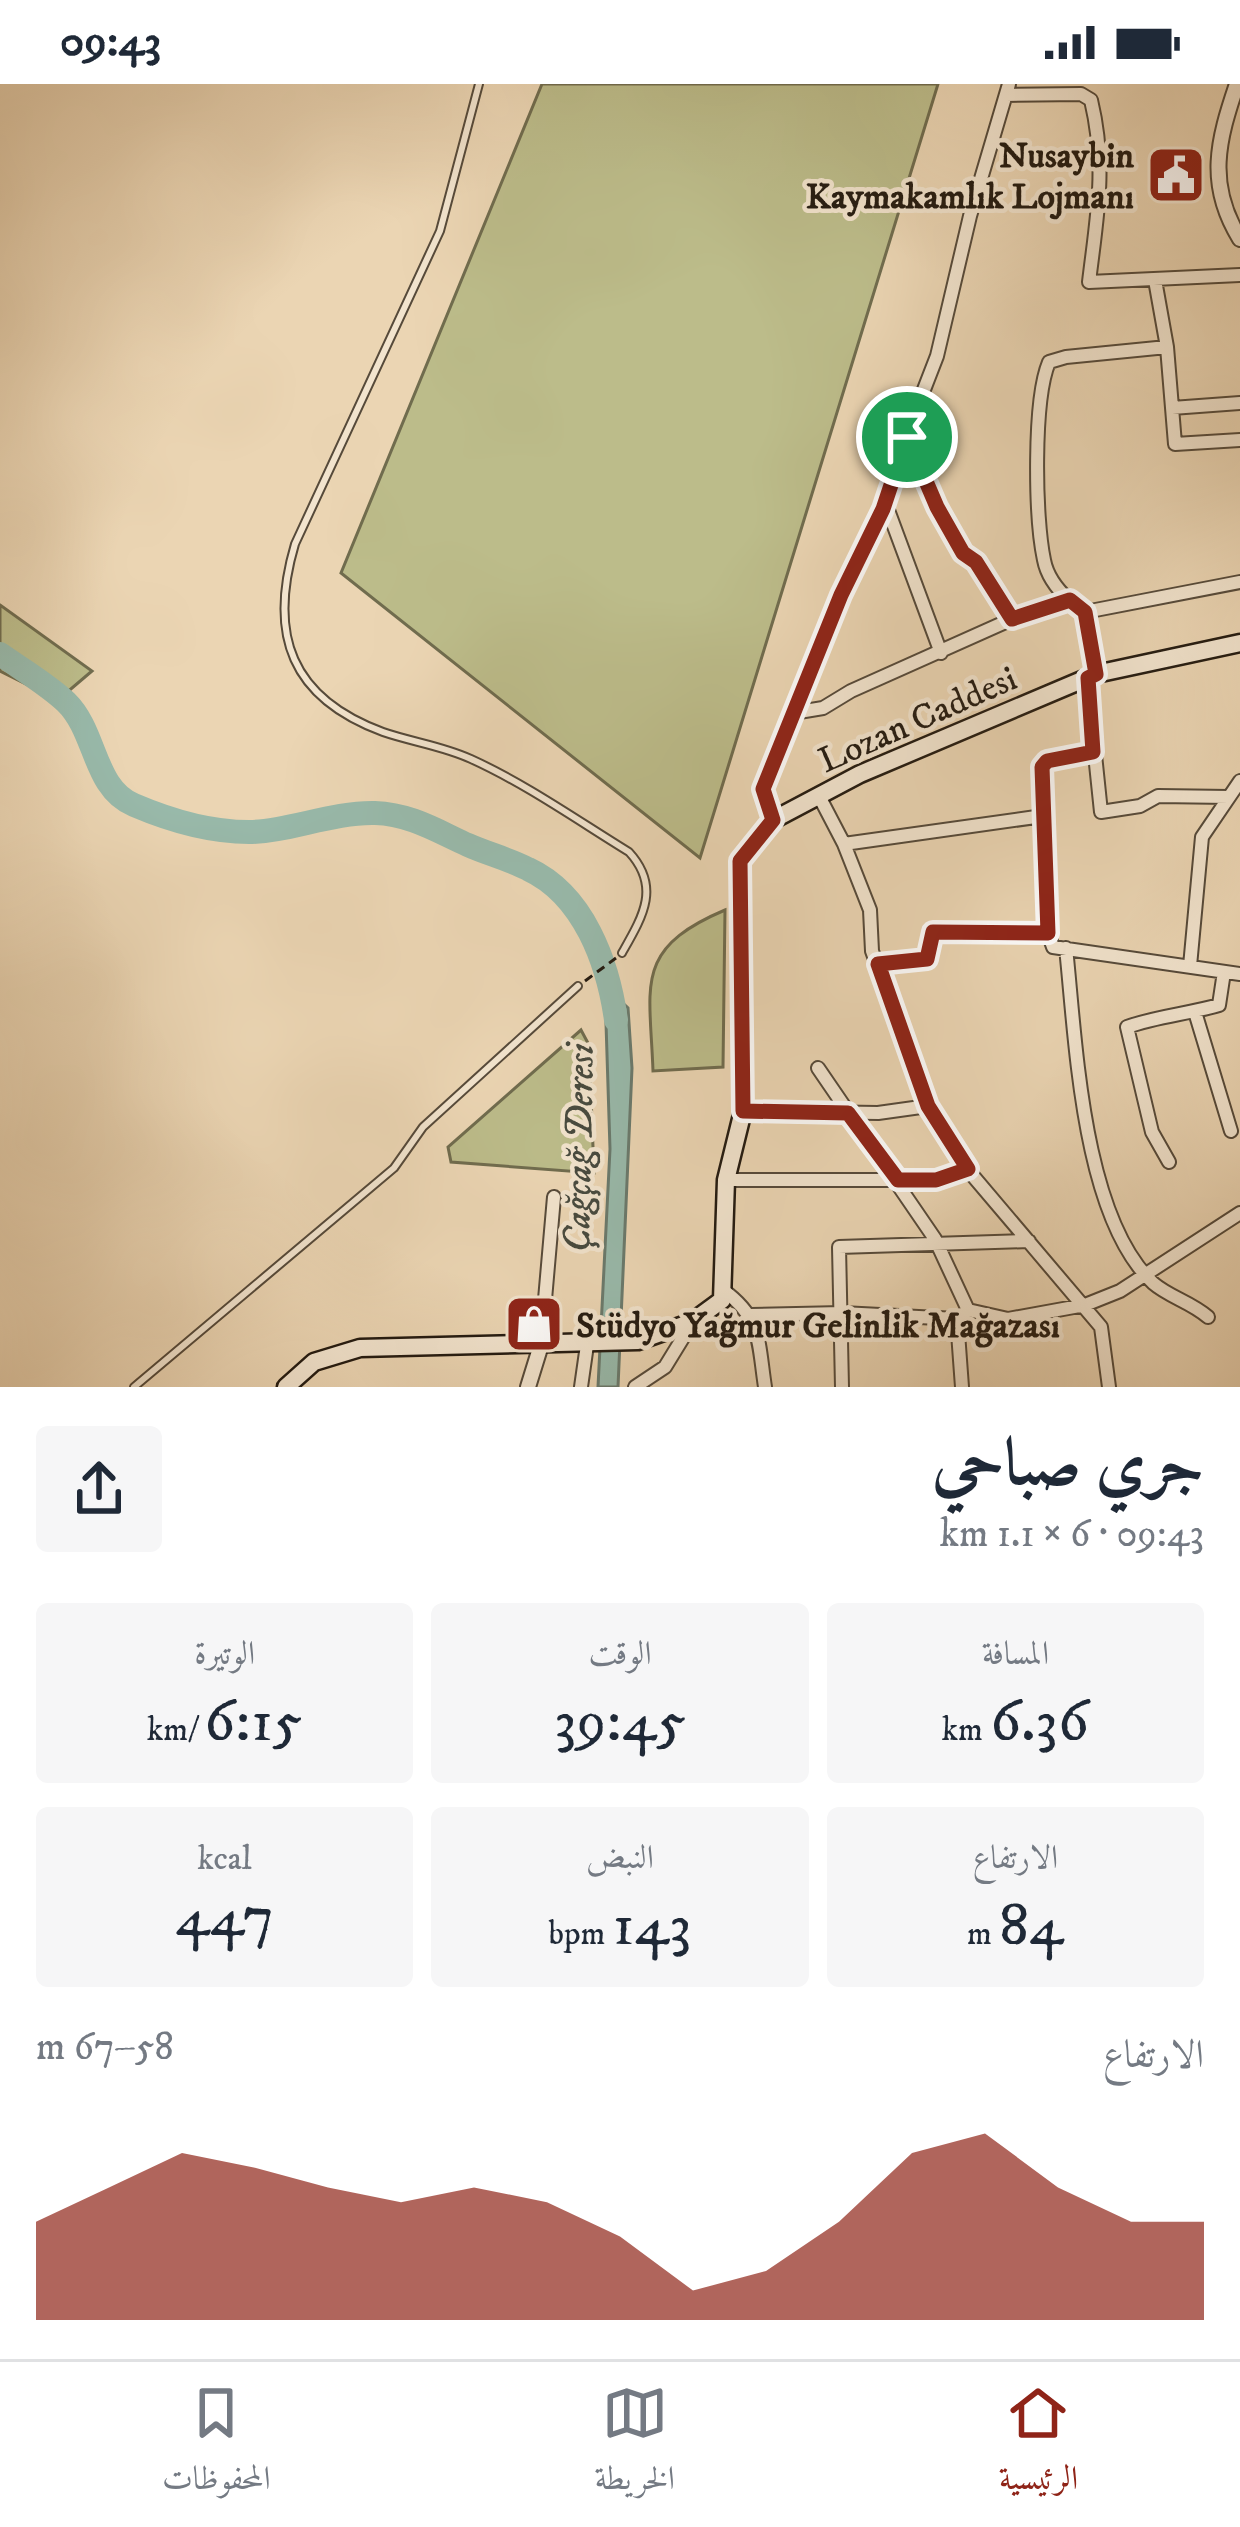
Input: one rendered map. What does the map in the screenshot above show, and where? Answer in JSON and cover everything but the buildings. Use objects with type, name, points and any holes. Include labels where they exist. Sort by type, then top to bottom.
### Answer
[{"type":"main road","name":"Lozan Caddesi","points":[[773,820],[860,774],[1092,676],[1240,643]]},
{"type":"main road","points":[[286,1387],[314,1362],[359,1348],[638,1341],[692,1322],[722,1300],[726,1180],[743,1111],[740,861],[773,820]]},
{"type":"street","points":[[1237,84],[1217,154],[1223,198],[1240,239]]},
{"type":"street","points":[[773,820],[763,789],[841,595],[885,502],[937,356],[970,216],[1008,90],[1088,95],[1100,139],[1102,176],[1089,282],[1240,275]]},
{"type":"street","points":[[1155,280],[1167,347],[1175,444],[1240,440]]},
{"type":"street","points":[[1167,347],[1066,356],[1049,362],[1040,383],[1044,563],[1058,590],[1085,612],[1101,812],[1140,806],[1158,796],[1229,797]]},
{"type":"street","points":[[1172,408],[1240,403]]},
{"type":"street","points":[[907,437],[963,553],[976,562],[1012,619]]},
{"type":"street","points":[[885,502],[941,653]]},
{"type":"street","points":[[1085,612],[1240,583]]},
{"type":"street","points":[[793,713],[824,708],[851,691],[1012,619],[1070,600]]},
{"type":"street","points":[[1093,752],[1047,761],[1042,767],[1048,933],[1053,946],[1240,974]]},
{"type":"street","points":[[1190,966],[1202,837],[1240,781]]},
{"type":"street","points":[[820,798],[870,910],[872,951],[928,1106],[968,1169],[1101,1327],[1108,1387]]},
{"type":"street","points":[[844,844],[1043,816]]},
{"type":"street","points":[[878,964],[927,959],[933,932],[1048,933]]},
{"type":"street","points":[[1066,948],[1097,1184],[1117,1234],[1156,1286],[1192,1303],[1208,1317]]},
{"type":"street","points":[[1169,1162],[1152,1132],[1127,1027],[1219,1005],[1224,971]]},
{"type":"street","points":[[1196,1012],[1231,1131]]},
{"type":"street","points":[[818,1068],[898,1180],[937,1246],[963,1314],[962,1387]]},
{"type":"street","points":[[743,1111],[848,1113],[928,1106]]},
{"type":"street","points":[[726,1180],[936,1180],[968,1169]]},
{"type":"street","points":[[528,1387],[541,1345],[554,1197]]},
{"type":"street","points":[[751,1316],[963,1314],[1008,1319],[1084,1305],[1147,1275],[1240,1213]]},
{"type":"street","points":[[842,1387],[839,1247],[1029,1241]]},
{"type":"street","points":[[723,1290],[745,1306],[756,1323],[765,1387]]},
{"type":"street","points":[[635,1387],[665,1367],[692,1322]]},
{"type":"street","points":[[581,1387],[592,1344]]},
{"type":"lane","points":[[479,84],[440,231],[295,544],[283,584],[284,625],[295,666],[313,692],[337,711],[382,731],[467,757],[629,852],[643,868],[649,892],[622,953]]},
{"type":"lane","points":[[134,1387],[394,1168],[423,1126],[578,986]]},
{"type":"path","points":[[578,986],[622,953]]},
{"type":"green space","points":[[542,84],[938,84],[700,858],[341,573]]},
{"type":"green space","points":[[0,605],[92,671],[58,700],[0,671]]},
{"type":"green space","points":[[725,910],[723,1067],[653,1071],[650,993],[661,955],[695,925]]},
{"type":"green space","points":[[581,1030],[589,1045],[594,1173],[451,1162],[448,1147]]},
{"type":"shaded area","points":[[610,991],[628,1008],[632,1068],[618,1387],[598,1387],[610,1149],[606,1023]]},
{"type":"waterway","name":"Çağçağ Deresi","points":[[0,654],[66,702],[84,728],[110,786],[134,805],[161,816],[249,832],[343,816],[388,814],[528,869],[564,896],[590,933],[607,976],[616,1020]]},
{"type":"place","name":"Nusaybin Kaymakamlık Lojmanı","points":[[1176,175]]},
{"type":"place","name":"Stüdyo Yağmur Gelinlik Mağazası","points":[[534,1324]]},
{"type":"route","points":[[907,437],[963,553],[976,562],[1012,619],[1070,600],[1085,612],[1096,674],[1088,678],[1093,752],[1047,761],[1042,767],[1048,933],[933,932],[927,959],[878,964],[928,1106],[968,1169],[936,1180],[898,1180],[848,1113],[743,1111],[740,861],[773,820],[763,789],[841,595],[883,509],[907,437]]}]
